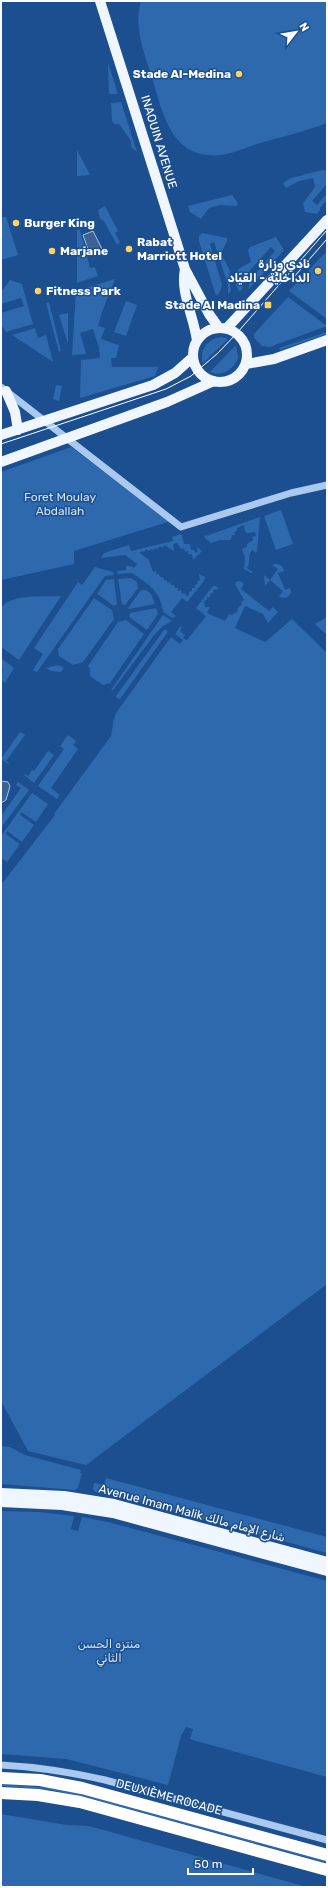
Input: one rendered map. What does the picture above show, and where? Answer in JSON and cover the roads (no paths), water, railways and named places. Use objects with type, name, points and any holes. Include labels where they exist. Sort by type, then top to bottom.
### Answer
[{"type":"highway","name":"DEUXIÈME ROCADE","points":[[1,1778],[40,1780],[82,1788],[327,1855]]},
{"type":"highway","points":[[1,1793],[38,1795],[80,1802],[327,1870]]},
{"type":"main road","name":"INAOUIN AVENUE","points":[[100,1],[185,269],[209,314],[223,328]]},
{"type":"main road","points":[[223,328],[327,220]]},
{"type":"main road","name":"INAOUIN AVENUE","points":[[185,269],[184,290],[194,321],[197,340]]},
{"type":"main road","points":[[1,462],[167,402],[214,381],[231,380],[240,373],[246,364],[247,352],[244,342],[237,333],[223,328],[205,332],[197,340],[193,357],[196,366],[202,374],[214,381]]},
{"type":"main road","points":[[246,364],[274,359],[327,340]]},
{"type":"main road","points":[[1,435],[153,385],[175,373],[193,357]]},
{"type":"main road","points":[[4,389],[15,412],[18,430]]},
{"type":"main road","name":"Avenue Imam Malik شارع الإمام مالك","points":[[1,1493],[52,1495],[114,1504],[327,1562]]},
{"type":"main road","name":"Avenue Imam Malik شارع الإمام مالك","points":[[1,1502],[62,1505],[113,1513],[327,1571]]},
{"type":"street","points":[[4,389],[181,527],[291,493],[327,485]]},
{"type":"street","points":[[1,1765],[31,1767],[98,1778],[327,1840]]},
{"type":"tram line","points":[[1,444],[166,389],[191,376],[218,353],[237,333],[327,230]]},
{"type":"tram line","points":[[294,277],[327,239]]},
{"type":"place","name":"Stade Al-Medina","points":[[239,74]]},
{"type":"place","name":"Burger King","points":[[16,223]]},
{"type":"place","name":"Rabat Marriott Hotel","points":[[129,249]]},
{"type":"place","name":"Marjane","points":[[52,251]]},
{"type":"place","name":"نادي وزارة الداخلية - القيّاد","points":[[318,271]]},
{"type":"place","name":"Fitness Park","points":[[38,291]]},
{"type":"place","name":"Stade Al Madina","points":[[268,305]]},
{"type":"park label","name":"Foret Moulay Abdallah","points":[[60,504]]},
{"type":"park label","name":"منتزه الحسن الثاني","points":[[109,1651]]}]
